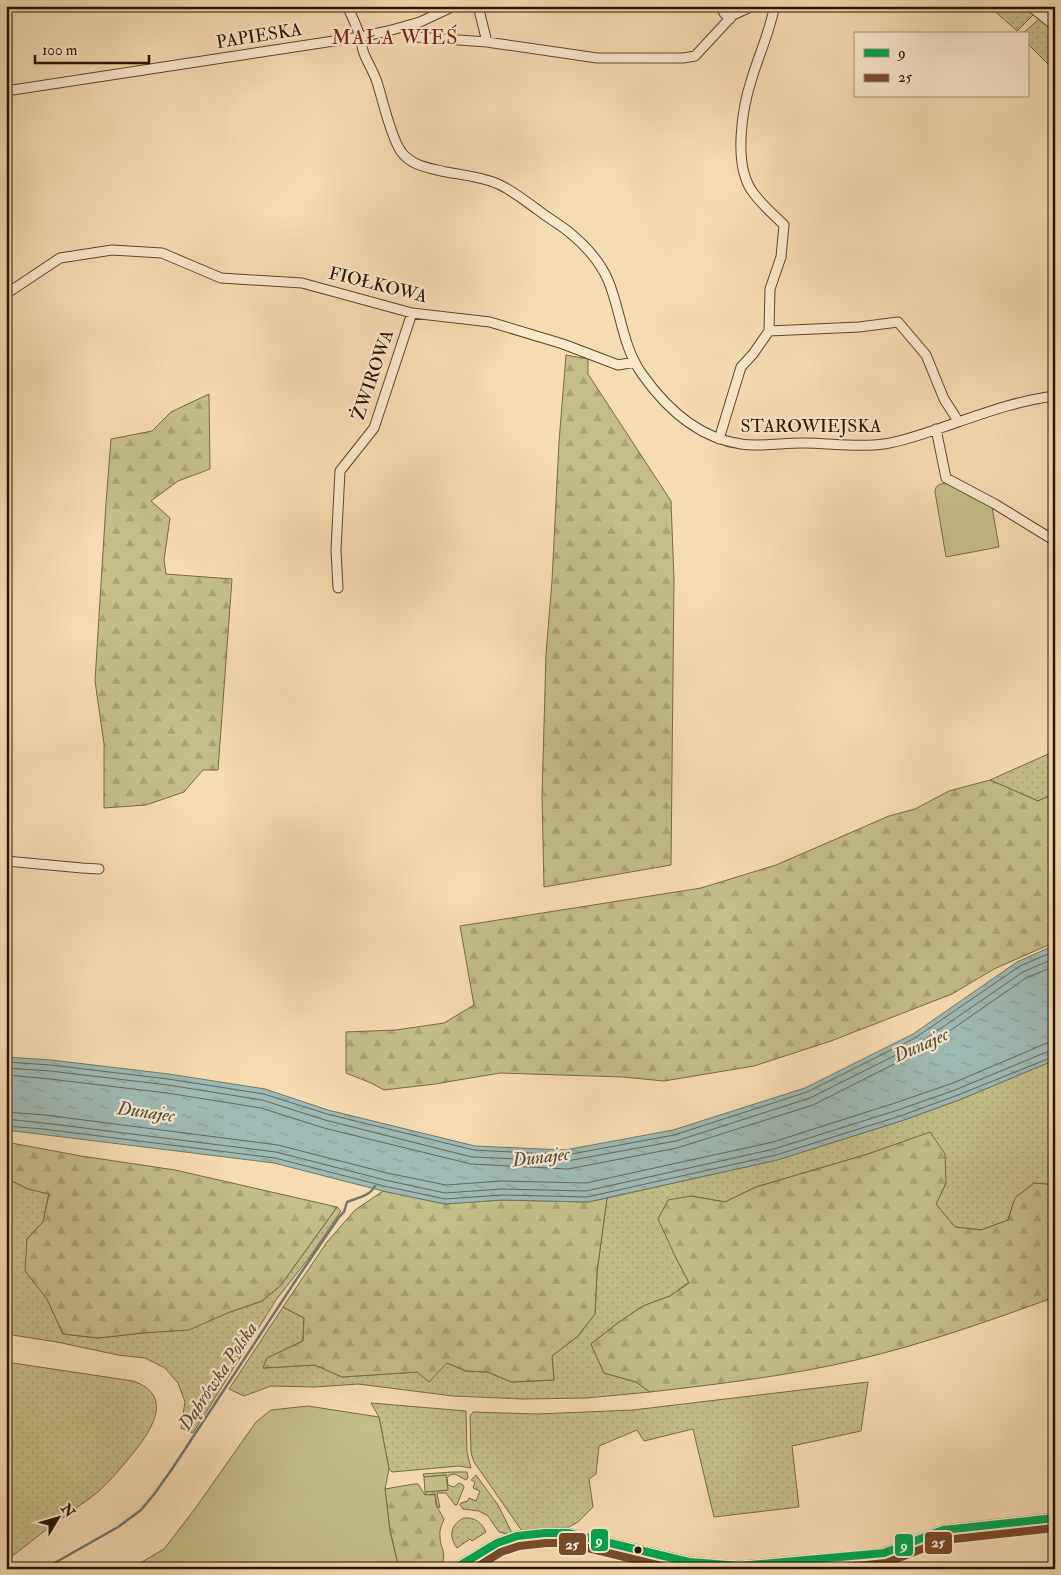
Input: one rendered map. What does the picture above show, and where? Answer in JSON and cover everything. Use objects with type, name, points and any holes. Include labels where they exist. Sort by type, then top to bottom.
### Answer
[{"type":"street","name":"STAROWIEJSKA","points":[[348,6],[360,37],[361,46],[376,78],[394,137],[400,150],[410,160],[425,167],[498,184],[512,192],[580,242],[594,257],[606,277],[623,335],[640,372],[670,408],[694,427],[719,439],[742,445],[802,443],[857,446],[884,444],[936,429],[1009,404],[1055,396]]},
{"type":"street","name":"PAPIESKA","points":[[6,91],[360,37],[420,22],[454,6]]},
{"type":"street","points":[[478,6],[487,42]]},
{"type":"street","points":[[721,6],[724,13],[730,19]]},
{"type":"street","points":[[416,37],[487,42],[597,58],[683,58],[695,56],[733,15],[753,6]]},
{"type":"street","points":[[719,439],[741,367],[769,331],[770,289],[781,257],[784,224],[752,191],[745,177],[741,150],[744,114],[751,80],[770,27],[773,6]]},
{"type":"street","points":[[1030,6],[1055,26]]},
{"type":"street","points":[[1045,18],[1055,11]]},
{"type":"street","name":"FIOŁKOWA","points":[[6,294],[60,258],[112,250],[162,253],[221,278],[302,283],[412,313],[490,322],[563,344],[618,364],[635,362]]},
{"type":"street","name":"ŻWIROWA","points":[[338,588],[336,550],[340,471],[374,428],[412,313]]},
{"type":"street","points":[[769,331],[849,327],[898,322],[926,355],[944,399],[958,421]]},
{"type":"street","points":[[936,429],[946,478],[995,504],[1055,540]]},
{"type":"street","points":[[6,860],[99,868]]},
{"type":"street","points":[[454,1569],[497,1543],[517,1536],[545,1533],[568,1533],[696,1566],[740,1566],[868,1555],[890,1551],[943,1530],[1055,1518]]},
{"type":"green space","points":[[989,6],[1026,6],[1033,12],[1033,15],[1017,31]]},
{"type":"green space","points":[[1039,19],[1055,31],[1055,71],[1028,44],[1028,32],[1024,32]]},
{"type":"green space","points":[[566,355],[588,359],[588,374],[671,501],[674,579],[671,865],[544,887],[542,797],[546,654]]},
{"type":"green space","points":[[209,394],[210,469],[178,481],[151,501],[170,518],[164,560],[166,574],[232,579],[218,770],[203,770],[184,792],[146,805],[104,808],[104,744],[95,681],[111,439],[152,431],[171,412]]},
{"type":"green space","points":[[946,483],[992,507],[999,547],[946,557],[935,490],[940,484]]},
{"type":"green space","points":[[1055,751],[1055,793],[1038,801],[990,780]]},
{"type":"green space","points":[[990,780],[1038,801],[1055,793],[1055,942],[994,969],[952,994],[831,1041],[754,1066],[664,1081],[623,1077],[500,1073],[384,1090],[346,1073],[346,1032],[396,1030],[444,1023],[474,1005],[460,926],[701,888],[776,865],[889,816],[915,809],[949,791]]},
{"type":"green space","points":[[1055,1060],[1055,1185],[1034,1183],[1015,1198],[1008,1220],[981,1230],[954,1227],[936,1204],[946,1183],[929,1133],[868,1154],[756,1187],[725,1202],[691,1196],[676,1258],[689,1282],[670,1296],[643,1306],[591,1344],[604,1373],[636,1382],[650,1392],[587,1398],[523,1399],[453,1396],[358,1384],[315,1387],[271,1386],[244,1396],[229,1389],[283,1307],[304,1318],[303,1341],[267,1358],[263,1368],[315,1365],[342,1377],[417,1372],[447,1363],[466,1371],[488,1372],[511,1382],[554,1380],[552,1356],[578,1336],[595,1314],[597,1272],[607,1198],[777,1160],[901,1121],[959,1100]]},
{"type":"green space","points":[[930,1132],[945,1154],[946,1183],[936,1204],[955,1227],[981,1230],[1008,1220],[1015,1198],[1034,1183],[1055,1185],[1055,1297],[906,1347],[830,1366],[779,1375],[650,1392],[636,1382],[604,1373],[591,1344],[643,1306],[670,1296],[689,1283],[658,1219],[668,1200],[691,1196],[725,1202],[756,1187],[868,1154]]},
{"type":"green space","points":[[6,1142],[81,1156],[175,1170],[337,1207],[281,1285],[262,1301],[230,1312],[189,1330],[98,1338],[63,1334],[47,1299],[25,1271],[27,1239],[43,1222],[49,1194],[28,1189],[6,1178]]},
{"type":"green space","points":[[6,1178],[28,1189],[49,1193],[43,1222],[27,1239],[26,1271],[47,1299],[63,1334],[98,1338],[142,1333],[230,1312],[262,1301],[281,1285],[337,1207],[341,1211],[309,1258],[276,1300],[193,1433],[181,1428],[185,1402],[178,1383],[165,1368],[145,1358],[118,1355],[57,1342],[6,1334]]},
{"type":"green space","points":[[383,1191],[445,1204],[502,1200],[588,1202],[607,1198],[597,1272],[595,1314],[578,1336],[552,1356],[554,1380],[511,1382],[488,1372],[466,1371],[447,1363],[429,1382],[417,1372],[342,1377],[315,1365],[263,1368],[267,1358],[303,1341],[304,1318],[283,1307],[327,1242],[355,1210]]},
{"type":"green space","points":[[6,1362],[133,1381],[146,1388],[154,1396],[156,1406],[155,1416],[145,1438],[107,1483],[94,1495],[6,1561]]},
{"type":"green space","points":[[868,1382],[861,1431],[792,1446],[799,1507],[714,1517],[693,1429],[644,1441],[637,1430],[599,1446],[596,1474],[589,1479],[593,1507],[578,1522],[569,1527],[522,1531],[474,1462],[471,1453],[470,1416],[473,1412],[537,1414],[633,1410]]},
{"type":"green space","points":[[371,1403],[466,1411],[467,1452],[471,1468],[459,1466],[392,1472],[389,1469],[379,1417]]},
{"type":"green space","points":[[308,1406],[379,1417],[389,1469],[385,1489],[390,1531],[399,1569],[130,1569],[164,1549],[256,1422],[271,1410]]},
{"type":"green space","points":[[467,1472],[468,1478],[466,1480],[455,1474],[447,1478],[448,1485],[454,1487],[459,1483],[464,1487],[457,1505],[446,1493],[437,1493],[440,1508],[437,1506],[435,1494],[425,1495],[425,1492],[447,1490],[446,1475],[424,1477],[423,1474]]},
{"type":"green space","points":[[446,1475],[448,1490],[425,1492],[424,1477]]},
{"type":"green space","points":[[476,1475],[498,1505],[512,1535],[499,1532],[488,1516],[479,1511],[463,1509],[460,1505],[468,1501],[469,1498],[476,1501],[480,1491],[473,1488],[475,1482],[471,1480]]},
{"type":"green space","points":[[418,1484],[425,1495],[435,1494],[436,1505],[444,1519],[440,1541],[444,1556],[439,1569],[399,1569],[390,1531],[385,1489]]},
{"type":"green space","points":[[464,1518],[478,1521],[486,1532],[472,1541],[470,1539],[457,1548],[452,1539],[452,1531],[456,1524]]},
{"type":"water","name":"Dunajec","points":[[1055,945],[1055,1060],[959,1100],[901,1121],[777,1160],[588,1202],[502,1200],[445,1204],[383,1191],[274,1163],[6,1130],[6,1057],[51,1060],[169,1074],[265,1089],[328,1110],[475,1146],[565,1150],[673,1130],[805,1088],[913,1034],[1017,962]]},
{"type":"waterway","name":"Dąbrówka Polska","points":[[44,1569],[118,1527],[141,1510],[172,1469],[294,1283],[344,1212],[347,1202],[367,1194],[375,1186]]},
{"type":"transit line","name":"9","points":[[454,1569],[497,1543],[517,1536],[545,1533],[568,1533],[689,1562],[740,1566],[884,1553],[943,1530],[1055,1518]]},
{"type":"transit line","name":"25","points":[[825,1569],[886,1563],[945,1540],[1055,1528]]},
{"type":"transit line","name":"25","points":[[474,1569],[501,1552],[519,1546],[546,1543],[567,1543],[674,1569]]},
{"type":"district","name":"MAŁA WIEŚ","points":[[395,37]]}]
